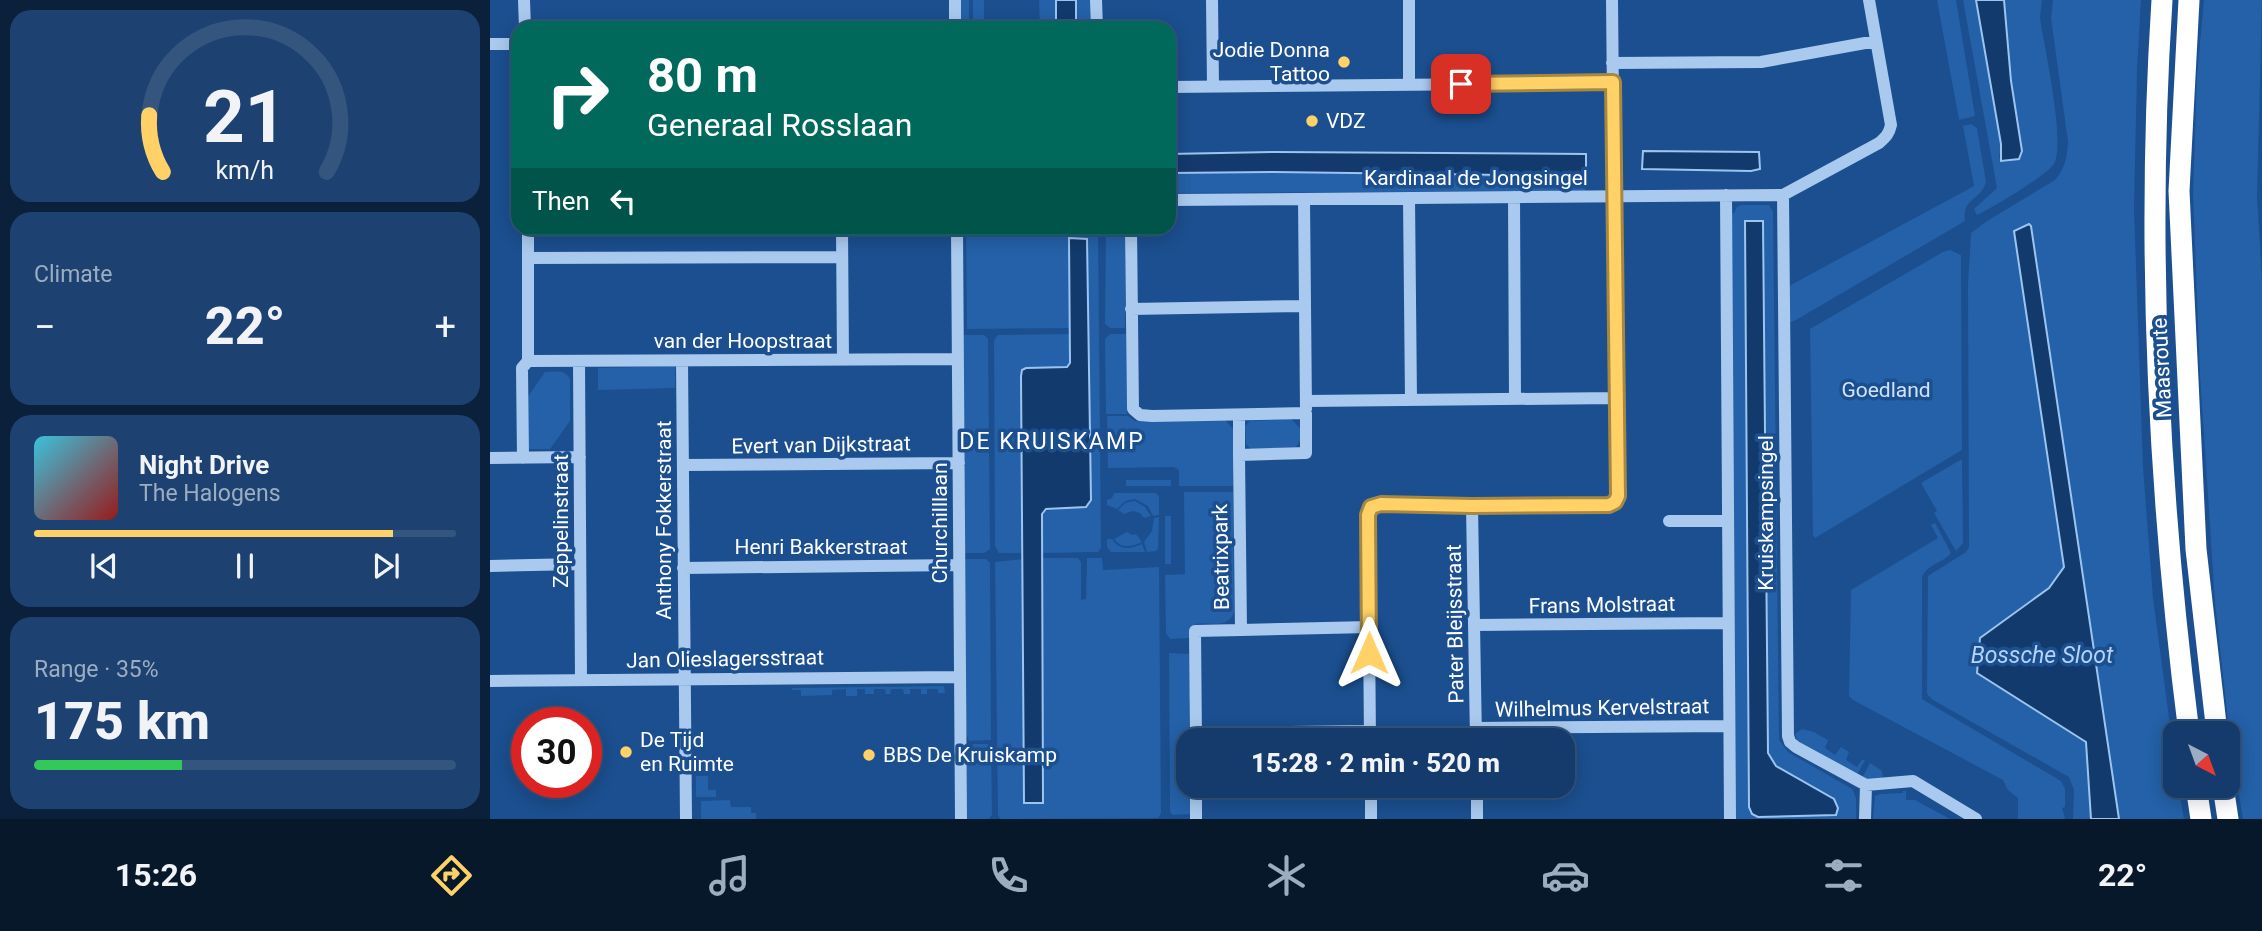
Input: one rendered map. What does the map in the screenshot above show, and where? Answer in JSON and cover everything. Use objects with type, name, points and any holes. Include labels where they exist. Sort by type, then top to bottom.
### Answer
[{"type":"highway","name":"Maasroute","points":[[2162,0],[2154,216],[2160,431],[2168,548],[2188,721]]},
{"type":"highway","name":"Maasroute","points":[[2189,0],[2179,191],[2196,549],[2216,721]]},
{"type":"highway","points":[[2198,798],[2201,819]]},
{"type":"highway","points":[[2225,798],[2228,819]]},
{"type":"street","points":[[524,0],[524,21]]},
{"type":"street","points":[[955,0],[956,21]]},
{"type":"street","points":[[1096,0],[1097,21]]},
{"type":"street","points":[[1212,0],[1213,86]]},
{"type":"street","points":[[1409,0],[1409,85]]},
{"type":"street","points":[[1370,728],[1368,515],[1371,507],[1381,504],[1609,505],[1615,502],[1618,496],[1612,0]]},
{"type":"street","points":[[1783,195],[1887,136],[1891,125],[1869,0]]},
{"type":"street","points":[[1612,63],[1761,62],[1875,41]]},
{"type":"street","points":[[490,44],[511,44]]},
{"type":"street","points":[[1176,87],[1613,82]]},
{"type":"street","name":"Kruiskampsingel","points":[[1726,195],[1730,819]]},
{"type":"street","name":"Kardinaal de Jongsingel","points":[[1176,200],[1783,195]]},
{"type":"street","name":"Kruiskampsingel","points":[[1783,195],[1788,736],[1796,747],[1866,785]]},
{"type":"street","points":[[1514,197],[1515,399]]},
{"type":"street","points":[[1409,198],[1411,400]]},
{"type":"street","points":[[1239,455],[1306,453],[1304,199]]},
{"type":"street","points":[[523,458],[522,368],[528,361],[528,235]]},
{"type":"street","points":[[842,235],[843,360]]},
{"type":"street","name":"Churchilllaan","points":[[957,235],[961,819]]},
{"type":"street","points":[[1131,235],[1132,404],[1135,413],[1152,416],[1239,415],[1306,407],[1411,400],[1616,398]]},
{"type":"street","points":[[528,258],[842,257]]},
{"type":"street","points":[[1131,309],[1305,306]]},
{"type":"street","name":"van der Hoopstraat","points":[[528,361],[958,359]]},
{"type":"street","name":"Zeppelinstraat","points":[[579,361],[581,680]]},
{"type":"street","name":"Anthony Fokkerstraat","points":[[682,361],[687,819]]},
{"type":"street","name":"Beatrixpark","points":[[1196,728],[1195,631],[1241,630],[1239,415]]},
{"type":"street","points":[[490,458],[580,457]]},
{"type":"street","name":"Evert van Dijkstraat","points":[[683,465],[958,463]]},
{"type":"street","name":"Pater Bleijsstraat","points":[[1472,506],[1476,728]]},
{"type":"street","points":[[1668,521],[1728,521]]},
{"type":"street","points":[[490,566],[580,564]]},
{"type":"street","name":"Henri Bakkerstraat","points":[[683,568],[959,565]]},
{"type":"street","name":"Frans Molstraat","points":[[1476,625],[1728,623]]},
{"type":"street","points":[[1241,630],[1369,627]]},
{"type":"street","name":"Jan Olieslagersstraat","points":[[490,681],[960,677]]},
{"type":"street","name":"Wilhelmus Kervelstraat","points":[[1575,731],[1729,726]]},
{"type":"street","points":[[1865,819],[1866,785],[1913,781],[1976,819]]},
{"type":"street","points":[[1196,798],[1196,819]]},
{"type":"street","points":[[1371,798],[1371,819]]},
{"type":"street","points":[[1476,798],[1477,819]]},
{"type":"green space","points":[[960,0],[969,0],[969,21],[960,21]]},
{"type":"green space","points":[[973,0],[984,0],[984,21],[973,21]]},
{"type":"green space","points":[[1039,0],[1056,0],[1056,21],[1040,21]]},
{"type":"green space","points":[[1076,0],[1093,0],[1093,21],[1076,21]]},
{"type":"green space","points":[[1937,0],[1956,0],[1975,116],[1959,120]]},
{"type":"green space","points":[[1963,0],[1976,0],[2001,144],[1999,158],[2022,151],[2011,81],[2004,0],[2042,0],[2040,18],[2056,116],[2057,153],[2054,164],[2041,176],[1977,215],[1974,209],[1997,188]]},
{"type":"green space","points":[[2053,0],[2141,0],[2134,208],[2143,467],[2153,598],[2169,721],[2163,721],[2163,798],[2180,798],[2184,819],[2119,819],[2029,224],[2014,232],[2064,567],[2049,588],[1980,638],[1977,673],[2086,742],[2091,819],[2073,819],[2074,790],[2069,777],[1933,700],[1927,694],[1928,576],[1966,552],[1969,547],[1968,284],[1971,233],[2055,180],[2066,158],[2068,142],[2051,18]]},
{"type":"green space","points":[[2204,0],[2262,0],[2257,197],[2262,280],[2262,819],[2243,819],[2239,798],[2240,721],[2228,721],[2215,602],[2200,374],[2193,193],[2197,75]]},
{"type":"green space","points":[[1971,124],[1977,128],[1986,182],[1980,193],[1966,207],[1965,221],[1788,323],[1787,287],[1974,186],[1963,126]]},
{"type":"green space","points":[[1176,173],[1585,176],[1585,191],[1176,193]]},
{"type":"green space","points":[[1769,205],[1773,211],[1779,740],[1788,752],[1852,789],[1856,798],[1856,819],[1735,819],[1730,213],[1734,213],[1737,207]],"holes":[[[1745,221],[1763,222],[1768,753],[1776,766],[1838,812],[1835,815],[1758,817],[1749,807]]]},
{"type":"green space","points":[[966,235],[1098,235],[1101,548],[1098,552],[1042,553],[1043,511],[1086,507],[1069,239],[1070,328],[967,329]]},
{"type":"green space","points":[[1106,235],[1125,235],[1125,328],[1110,328],[1105,324]]},
{"type":"green space","name":"Goedland","points":[[1950,250],[1961,255],[1962,450],[1815,538],[1810,329]]},
{"type":"green space","points":[[1070,334],[1070,363],[1067,367],[1022,370],[1023,553],[999,553],[995,546],[994,340],[998,335]]},
{"type":"green space","points":[[1110,334],[1126,334],[1127,414],[1106,414],[1105,339]]},
{"type":"green space","points":[[963,335],[984,335],[988,339],[990,549],[984,553],[965,553]]},
{"type":"green space","points":[[675,366],[675,388],[598,390],[598,368]]},
{"type":"green space","points":[[545,372],[563,372],[570,379],[570,421],[550,449],[527,449],[527,398]]},
{"type":"green space","points":[[1107,416],[1128,416],[1135,421],[1225,420],[1233,429],[1233,486],[1179,486],[1179,470],[1174,467],[1108,468]]},
{"type":"green space","points":[[1291,419],[1300,428],[1301,439],[1296,447],[1251,449],[1246,444],[1245,426],[1250,421]]},
{"type":"green space","points":[[1962,459],[1963,543],[1956,551],[1934,513],[1937,511],[1921,483]]},
{"type":"green space","points":[[1126,480],[1171,480],[1171,486],[1126,486]]},
{"type":"green space","points":[[1184,492],[1233,492],[1234,612],[1228,621],[1223,623],[1196,624],[1192,627],[1189,638],[1170,639],[1166,633],[1165,575],[1185,574]]},
{"type":"green space","points":[[1114,493],[1156,493],[1159,497],[1159,515],[1153,516],[1148,506],[1135,499],[1125,501],[1117,509],[1107,505],[1107,500],[1112,498]]},
{"type":"green space","points":[[1135,501],[1145,507],[1151,516],[1144,518],[1140,513],[1133,511],[1124,514],[1118,510],[1125,503]]},
{"type":"green space","points":[[1165,516],[1171,516],[1171,564],[1165,564]]},
{"type":"green space","points":[[1159,517],[1158,549],[1147,552],[1144,542],[1152,531],[1154,518]]},
{"type":"green space","points":[[1935,523],[1951,553],[1928,569],[1922,577],[1922,699],[2061,781],[2065,789],[2065,807],[2062,808],[2065,819],[2018,819],[2018,798],[2008,790],[2003,780],[1849,696],[1851,590],[1938,538],[1931,525]]},
{"type":"green space","points":[[1127,532],[1136,534],[1142,542],[1126,546],[1114,539]]},
{"type":"green space","points":[[1107,539],[1112,539],[1119,546],[1126,548],[1142,544],[1145,552],[1111,552],[1107,547]]},
{"type":"green space","points":[[1042,558],[1078,558],[1081,562],[1081,600],[1086,599],[1087,558],[1102,558],[1103,570],[1159,567],[1161,813],[1158,818],[1001,819],[998,816],[995,562],[1023,559],[1024,802],[1043,802]]},
{"type":"green space","points":[[965,559],[986,559],[990,563],[991,740],[969,741],[966,733]]},
{"type":"green space","points":[[1169,653],[1191,654],[1189,728],[1176,728],[1176,798],[1191,798],[1191,814],[1172,815]]},
{"type":"green space","points":[[944,686],[945,693],[938,693],[938,689],[927,689],[927,694],[921,694],[921,689],[910,689],[910,694],[904,694],[903,689],[891,689],[890,694],[886,694],[885,689],[874,689],[874,694],[865,694],[865,689],[857,689],[857,696],[846,696],[846,689],[832,690],[832,695],[801,696],[801,690],[792,690],[792,688]]},
{"type":"green space","points":[[1802,729],[1828,740],[1825,748],[1835,755],[1841,747],[1849,752],[1846,760],[1857,767],[1865,760],[1857,775],[1798,742],[1795,734]]},
{"type":"green space","points":[[969,744],[991,744],[992,815],[989,819],[967,819]]},
{"type":"green space","points":[[709,759],[727,759],[728,770],[696,770],[696,763],[708,762]]},
{"type":"green space","points":[[1870,763],[1882,771],[1883,778],[1862,778]]},
{"type":"green space","points":[[696,776],[708,776],[708,790],[716,790],[716,797],[696,797]]},
{"type":"green space","points":[[1906,791],[1906,800],[1915,800],[1950,819],[1873,819],[1875,796]]},
{"type":"green space","points":[[730,800],[731,807],[751,807],[751,813],[756,813],[756,819],[701,819],[701,801]]},
{"type":"water","points":[[1056,0],[1076,0],[1076,21],[1056,21]]},
{"type":"water","points":[[1976,0],[2004,0],[2011,81],[2022,151],[2019,159],[2001,161],[2001,144]]},
{"type":"water","points":[[1643,151],[1759,152],[1760,169],[1642,169]]},
{"type":"water","points":[[1176,154],[1586,154],[1586,176],[1176,173]]},
{"type":"water","points":[[1745,221],[1763,221],[1768,753],[1776,766],[1834,799],[1838,808],[1836,815],[1758,817],[1752,814],[1749,807]]},
{"type":"water","name":"Bossche Sloot","points":[[2029,224],[2119,819],[2091,819],[2086,742],[1977,673],[1980,638],[2049,588],[2064,567],[2014,231]]},
{"type":"water","points":[[1069,238],[1087,239],[1091,500],[1086,507],[1046,509],[1042,514],[1043,803],[1024,803],[1021,376],[1022,370],[1026,368],[1067,367],[1070,363]]},
{"type":"place","name":"Jodie Donna Tattoo","points":[[1344,62]]},
{"type":"place","name":"VDZ","points":[[1312,121]]},
{"type":"place","name":"De Tijd en Ruimte","points":[[626,752]]},
{"type":"place","name":"BBS De Kruiskamp","points":[[869,755]]},
{"type":"district","name":"DE KRUISKAMP","points":[[1052,441]]},
{"type":"route","points":[[1369,653],[1368,511],[1371,507],[1381,504],[1609,505],[1615,502],[1618,496],[1613,82],[1461,84]]}]
